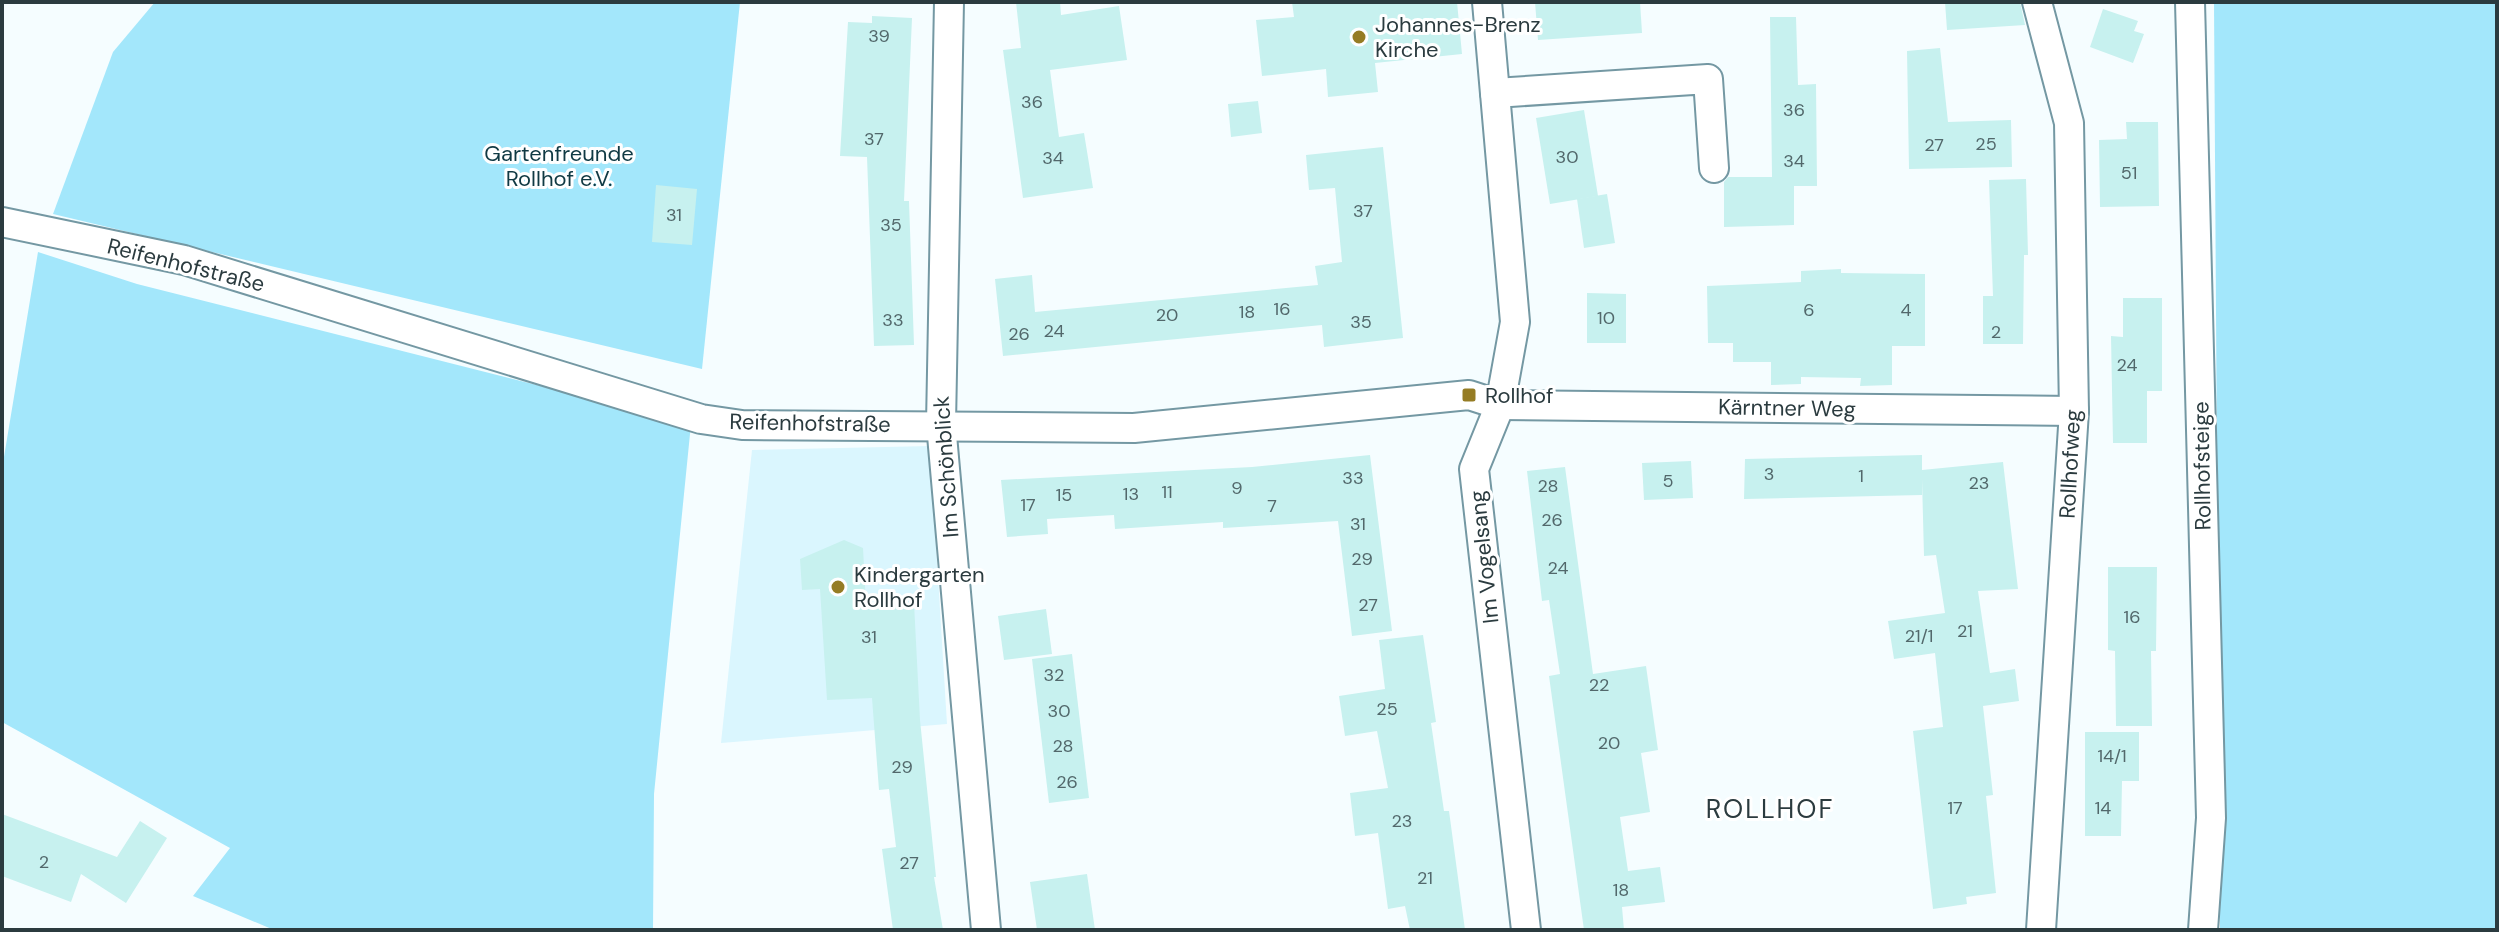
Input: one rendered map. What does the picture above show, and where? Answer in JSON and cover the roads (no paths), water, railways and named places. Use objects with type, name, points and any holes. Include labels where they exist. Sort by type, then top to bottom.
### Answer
[{"type":"street","name":"Im Schönblick","points":[[949,2],[941,424],[986,930]]},
{"type":"street","name":"Im Vogelsang","points":[[1487,2],[1515,322],[1500,405],[1474,469],[1526,930]]},
{"type":"street","name":"Rollhofweg","points":[[2037,2],[2069,123],[2074,411],[2041,930]]},
{"type":"street","name":"Rollhofsteige","points":[[2190,2],[2211,818],[2203,930]]},
{"type":"street","points":[[1495,93],[1708,79],[1714,168]]},
{"type":"street","name":"Reifenhofstraße","points":[[2,222],[184,260],[701,419],[742,425],[941,424],[1134,428],[1469,395],[1500,405]]},
{"type":"street","name":"Kärntner Weg","points":[[1500,405],[2074,411]]},
{"type":"place","name":"Johannes-Brenz Kirche","points":[[1359,37]]},
{"type":"place","name":"Rollhof","points":[[1469,395]]},
{"type":"place","name":"Kindergarten Rollhof","points":[[838,587]]},
{"type":"district","name":"ROLLHOF","points":[[1770,809]]},
{"type":"park label","name":"Gartenfreunde Rollhof e.V.","points":[[559,166]]}]
